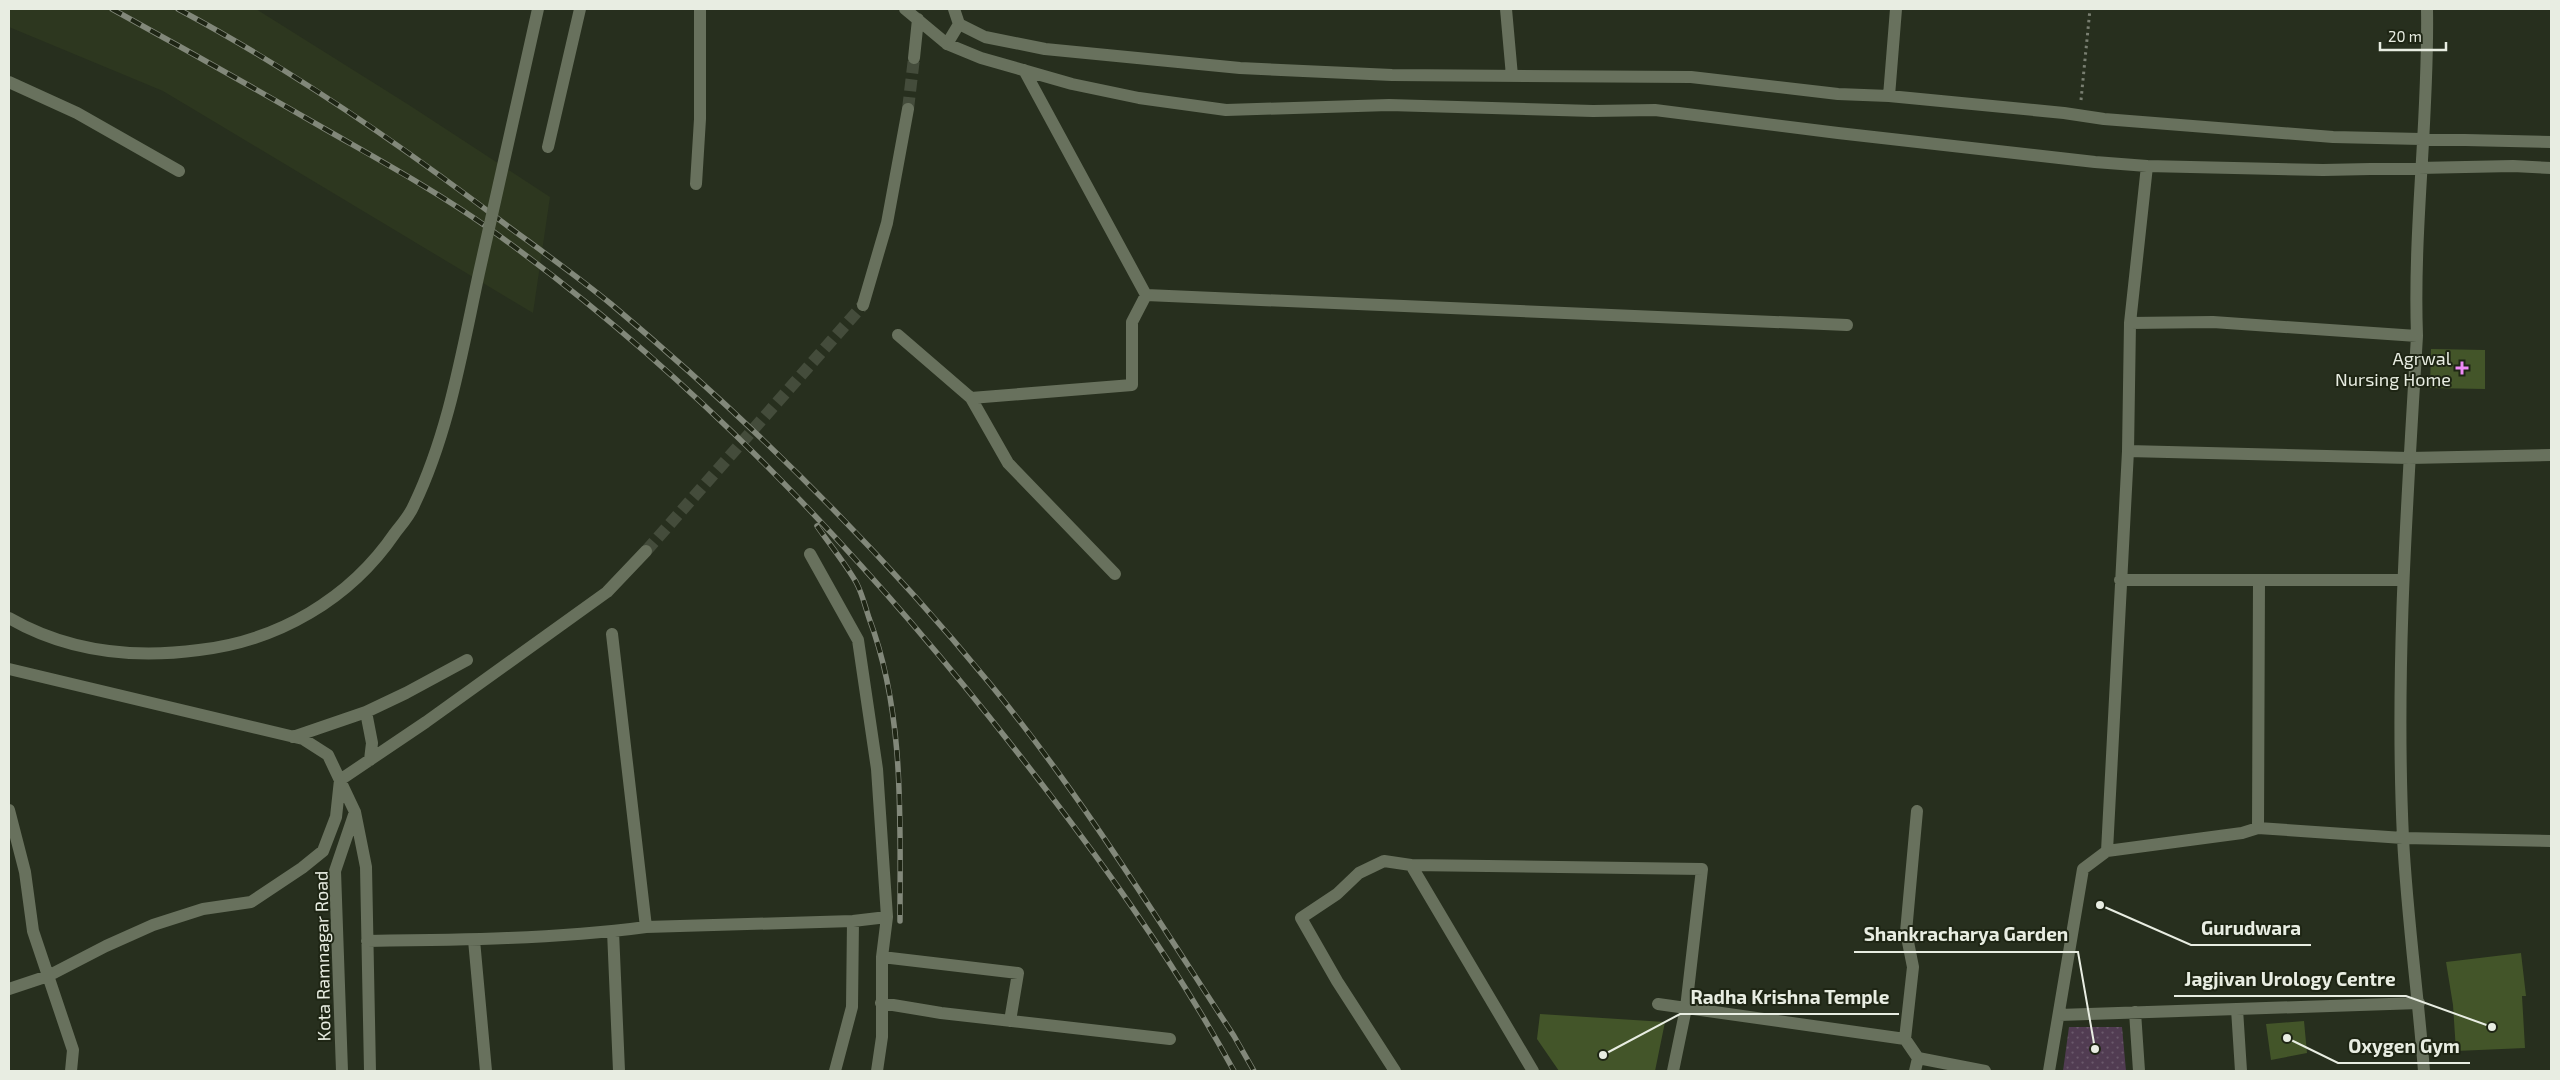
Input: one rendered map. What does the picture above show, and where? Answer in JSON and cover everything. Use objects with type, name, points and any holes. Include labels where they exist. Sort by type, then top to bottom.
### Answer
[{"type":"street","points":[[9,618],[34,633],[99,651],[157,656],[213,649],[268,634],[299,620],[344,591],[379,557],[414,507],[441,438],[538,9]]},
{"type":"street","points":[[548,147],[580,9]]},
{"type":"street","points":[[696,184],[700,119],[700,9]]},
{"type":"street","points":[[905,9],[946,44],[981,58],[1072,84],[1139,98],[1226,110],[1389,105],[1593,111],[1655,110],[1838,133],[2095,162],[2147,166],[2323,170],[2513,166],[2551,168]]},
{"type":"street","points":[[954,9],[959,24],[985,37],[1044,49],[1240,68],[1392,75],[1691,77],[1838,94],[1889,96],[2202,128],[2333,137],[2551,142]]},
{"type":"street","points":[[1506,9],[1512,76]]},
{"type":"street","points":[[1889,96],[1896,9]]},
{"type":"street","points":[[2424,1071],[2403,838],[2403,580],[2417,336],[2416,302],[2425,138],[2427,9]]},
{"type":"street","points":[[914,58],[918,19]]},
{"type":"street","points":[[946,44],[959,24]]},
{"type":"street","points":[[1024,70],[1146,295]]},
{"type":"street","points":[[9,82],[77,113],[179,171]]},
{"type":"street","points":[[863,305],[887,224],[908,109]]},
{"type":"street","points":[[2107,852],[2128,451],[2130,323],[2147,166]]},
{"type":"street","points":[[1146,295],[1847,325]]},
{"type":"street","points":[[971,398],[1132,385],[1132,322],[1146,295]]},
{"type":"street","points":[[2130,323],[2213,322],[2417,336]]},
{"type":"street","points":[[898,335],[971,398],[1008,463],[1115,574]]},
{"type":"street","points":[[2128,451],[2409,458],[2551,454]]},
{"type":"street","points":[[340,780],[607,592],[646,551]]},
{"type":"street","points":[[810,554],[858,640],[877,769],[887,917],[882,957],[882,1037],[877,1071]]},
{"type":"street","points":[[2120,580],[2403,580]]},
{"type":"street","points":[[2258,828],[2259,580]]},
{"type":"street","points":[[612,634],[646,927]]},
{"type":"street","points":[[293,736],[366,712],[467,660]]},
{"type":"street","points":[[9,669],[293,736],[303,739],[328,755],[354,812],[366,867],[370,1071]]},
{"type":"street","points":[[366,712],[371,735],[370,760]]},
{"type":"street","points":[[9,989],[48,976],[106,946],[153,925],[203,910],[251,902],[302,868],[323,851],[336,817],[340,780]]},
{"type":"street","points":[[9,810],[26,872],[33,931],[73,1050],[71,1071]]},
{"type":"street","points":[[1917,811],[1906,932],[1913,967],[1905,1039],[1918,1058],[1985,1071]]},
{"type":"street","name":"Kota Ramnagar Road","points":[[342,1071],[335,871],[354,812]]},
{"type":"street","points":[[2049,1071],[2083,869],[2107,852],[2242,833],[2258,828],[2403,838],[2551,841]]},
{"type":"street","points":[[1395,1071],[1337,981],[1301,918],[1337,894],[1359,873],[1384,861],[1411,865],[1702,869],[1686,1008],[1673,1071]]},
{"type":"street","points":[[1411,865],[1533,1071]]},
{"type":"street","points":[[367,941],[474,940],[613,932],[646,927],[853,921],[887,917]]},
{"type":"street","points":[[835,1071],[852,1007],[853,921]]},
{"type":"street","points":[[613,932],[619,1071]]},
{"type":"street","points":[[474,940],[486,1071]]},
{"type":"street","points":[[882,957],[1018,973],[1010,1021]]},
{"type":"street","points":[[881,1003],[1010,1021],[1170,1039]]},
{"type":"street","points":[[2058,1015],[2418,1003]]},
{"type":"street","points":[[1658,1004],[1905,1039]]},
{"type":"street","points":[[2237,1009],[2241,1071]]},
{"type":"street","points":[[2135,1012],[2139,1071]]},
{"type":"street","points":[[1915,1071],[1918,1058]]},
{"type":"path","points":[[2080,116],[2090,9]]},
{"type":"shaded area","points":[[9,9],[256,9],[409,105],[550,197],[533,313],[163,91],[9,27]]},
{"type":"shaded area","points":[[2069,1027],[2122,1027],[2126,1071],[2063,1071]]},
{"type":"building","points":[[2431,349],[2485,350],[2485,389],[2430,388]]},
{"type":"building","points":[[2521,953],[2526,996],[2522,996],[2525,1048],[2456,1051],[2453,1005],[2446,962]]},
{"type":"building","points":[[1540,1014],[1665,1022],[1655,1071],[1559,1071],[1537,1039]]},
{"type":"building","points":[[2304,1021],[2307,1053],[2271,1060],[2266,1024]]},
{"type":"tunnel","points":[[908,109],[914,58]]},
{"type":"tunnel","points":[[646,551],[863,305]]},
{"type":"railway","points":[[112,9],[387,164],[468,214],[562,283],[704,405],[771,470],[836,538],[959,679],[1076,829],[1132,907],[1185,988],[1234,1071]]},
{"type":"railway","points":[[178,9],[264,58],[348,111],[573,274],[611,304],[712,392],[810,486],[948,633],[1024,727],[1117,857],[1234,1036],[1254,1071]]},
{"type":"railway","points":[[817,526],[858,586],[881,654],[889,691],[895,729],[900,806],[900,921]]},
{"type":"place","name":"Agrwal Nursing Home","points":[[2462,368]]},
{"type":"place","name":"Gurudwara","points":[[2100,905]]},
{"type":"place","name":"Jagjivan Urology Centre","points":[[2492,1027]]},
{"type":"place","name":"Oxygen Gym","points":[[2287,1038]]},
{"type":"place","name":"Shankracharya Garden","points":[[2095,1049]]},
{"type":"place","name":"Radha Krishna Temple","points":[[1603,1055]]}]
